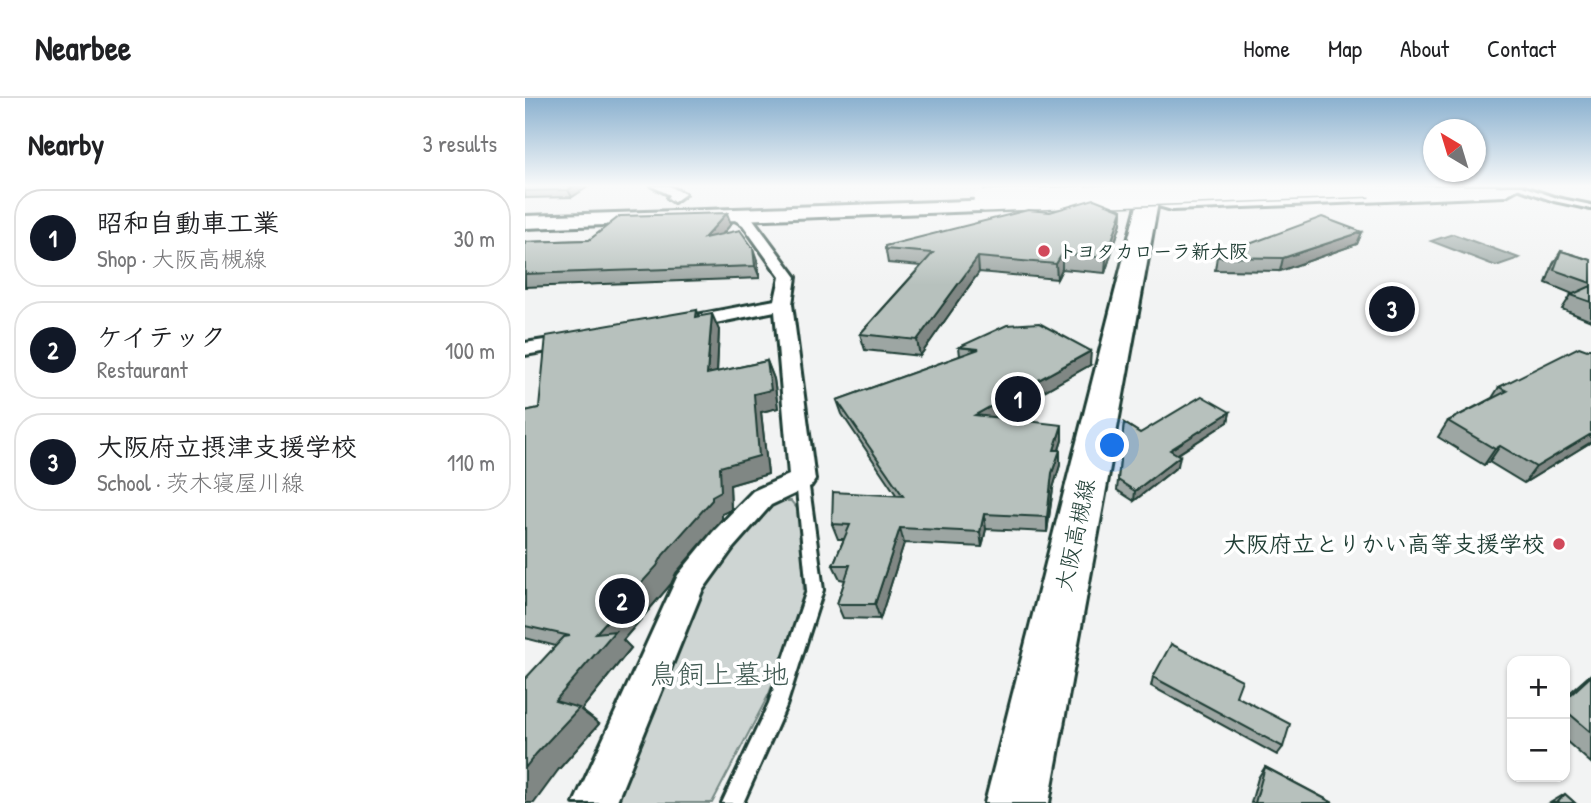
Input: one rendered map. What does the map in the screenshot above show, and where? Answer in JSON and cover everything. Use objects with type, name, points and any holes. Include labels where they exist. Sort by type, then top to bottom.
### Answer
[{"type":"main road","name":"大阪高槻線","points":[[1017,803],[1143,219]]},
{"type":"street","points":[[595,803],[689,584],[723,540],[762,498],[802,480],[783,304],[787,277],[748,222],[741,219]]},
{"type":"street","points":[[660,327],[783,304]]},
{"type":"street","points":[[525,349],[593,338]]},
{"type":"lane","points":[[732,803],[777,706],[815,590],[802,480]]},
{"type":"green space","name":"鳥飼上墓地","points":[[777,501],[791,501],[801,513],[804,596],[769,694],[712,803],[609,803],[693,600],[757,512]]},
{"type":"shaded area","points":[[1453,234],[1519,258],[1496,266],[1431,241]]},
{"type":"building","points":[[616,219],[722,219],[704,238],[740,230],[753,248],[755,266],[525,274],[525,242],[589,240]]},
{"type":"building","points":[[993,219],[1119,219],[1106,258],[1062,254],[1056,264],[978,257],[917,340],[860,334],[933,253],[885,249],[885,246]]},
{"type":"building","points":[[1317,219],[1327,219],[1362,232],[1283,258],[1217,256]]},
{"type":"building","points":[[1561,251],[1591,260],[1591,283],[1554,270]]},
{"type":"building","points":[[1591,286],[1591,302],[1571,295]]},
{"type":"building","points":[[697,310],[696,317],[712,314],[707,374],[767,361],[771,390],[754,394],[759,456],[720,467],[721,491],[712,496],[712,500],[663,555],[657,566],[596,633],[615,631],[555,701],[579,708],[525,768],[525,679],[564,637],[570,636],[525,626],[525,411],[539,408],[546,336]]},
{"type":"building","points":[[1039,323],[1091,351],[975,415],[1062,425],[1054,450],[1060,450],[1052,473],[1047,517],[984,514],[980,532],[900,528],[875,604],[837,604],[850,565],[833,565],[850,525],[832,524],[833,492],[903,496],[837,400],[979,349],[959,347],[1007,325]]},
{"type":"building","points":[[1579,347],[1587,350],[1591,348],[1591,434],[1536,467],[1500,446],[1495,449],[1448,421],[1507,391],[1499,387]]},
{"type":"building","points":[[1202,396],[1230,412],[1170,450],[1180,456],[1135,491],[1118,480],[1124,423],[1140,433]]},
{"type":"building","points":[[1171,644],[1242,680],[1236,696],[1290,724],[1283,747],[1153,677]]},
{"type":"building","points":[[1591,676],[1591,732],[1570,714],[1570,695]]},
{"type":"building","points":[[1265,767],[1333,803],[1255,803]]},
{"type":"building","points":[[1565,794],[1575,803],[1557,803]]},
{"type":"place","name":"トヨタカローラ新大阪","points":[[1044,251]]},
{"type":"place","name":"大阪府立摂津支援学校","points":[[1392,309]]},
{"type":"place","name":"昭和自動車工業","points":[[1018,399]]},
{"type":"place","name":"大阪府立とりかい高等支援学校","points":[[1559,544]]},
{"type":"place","name":"ケイテック","points":[[622,601]]}]
